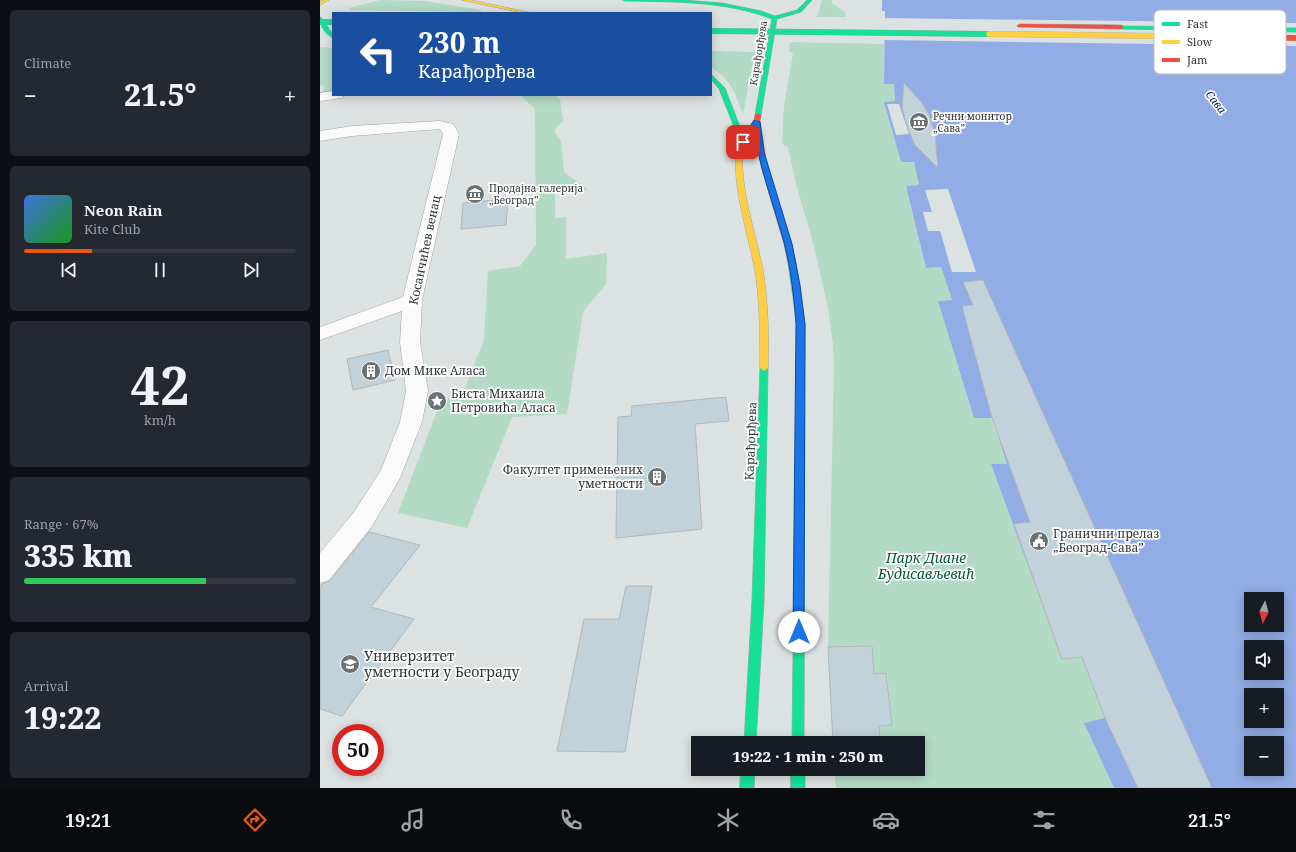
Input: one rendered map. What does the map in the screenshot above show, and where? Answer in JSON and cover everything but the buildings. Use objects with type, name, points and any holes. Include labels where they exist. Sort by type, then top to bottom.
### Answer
[{"type":"main road","points":[[320,4],[327,0]]},
{"type":"main road","points":[[464,0],[525,12]]},
{"type":"main road","points":[[613,0],[656,12]]},
{"type":"main road","name":"Карађорђева","points":[[625,0],[701,0],[734,3],[755,6],[768,12],[775,18],[757,122],[764,166],[788,244],[796,285],[801,324],[798,736]]},
{"type":"main road","points":[[652,0],[656,12]]},
{"type":"main road","points":[[775,18],[798,12],[805,8],[810,0]]},
{"type":"main road","points":[[320,13],[332,13]]},
{"type":"main road","points":[[320,18],[326,30],[332,35]]},
{"type":"main road","points":[[320,22],[332,22]]},
{"type":"main road","points":[[712,22],[1154,28]]},
{"type":"main road","points":[[1286,30],[1296,30]]},
{"type":"main road","points":[[712,31],[1154,36]]},
{"type":"main road","points":[[1286,38],[1296,38]]},
{"type":"main road","name":"Карађорђева","points":[[712,77],[722,88],[743,142]]},
{"type":"main road","name":"Карађорђева","points":[[750,736],[758,592],[765,339],[762,293],[741,180],[740,159],[743,142],[757,122]]},
{"type":"main road","points":[[747,788],[748,776]]},
{"type":"main road","points":[[798,776],[798,788]]},
{"type":"street","points":[[320,97],[332,96]]},
{"type":"street","name":"Косанчићев венац","points":[[320,136],[352,131],[440,125],[448,127],[451,134],[412,300],[410,342],[418,391],[411,422],[392,472],[363,519],[320,572]]},
{"type":"street","points":[[320,334],[412,300]]},
{"type":"green space","points":[[380,0],[425,1],[481,10],[481,12],[350,10],[349,8]]},
{"type":"green space","points":[[822,0],[831,0],[833,4],[845,12],[846,17],[817,17]]},
{"type":"green space","name":"Парк Диане Будисављевић","points":[[790,42],[884,44],[884,83],[894,84],[895,101],[884,102],[901,162],[914,162],[919,185],[906,186],[926,268],[941,267],[952,300],[938,301],[974,418],[991,418],[1007,464],[991,464],[1062,659],[1082,657],[1105,718],[1084,723],[1114,788],[836,788],[835,776],[925,776],[925,736],[880,736],[879,726],[892,725],[887,674],[874,674],[872,646],[828,647],[834,368],[833,344],[828,308],[812,238],[797,188],[788,147],[782,144],[784,106],[793,53],[789,52]]},
{"type":"green space","points":[[320,47],[332,48],[332,94],[323,92],[324,86],[320,85]]},
{"type":"green space","points":[[712,51],[755,52],[743,114],[732,87],[712,68]]},
{"type":"green space","points":[[521,96],[556,96],[560,99],[563,120],[554,131],[561,141],[564,172],[588,190],[555,194],[555,218],[566,217],[566,259],[607,253],[606,284],[583,312],[567,414],[512,417],[467,528],[398,513],[439,406],[448,402],[449,396],[462,395],[484,340],[488,271],[520,266],[536,245],[535,109]]},
{"type":"water","name":"Сава","points":[[882,0],[1296,0],[1296,788],[1114,788],[1084,723],[1105,718],[1082,657],[1062,659],[991,464],[1007,464],[992,418],[974,418],[938,301],[952,300],[941,267],[926,268],[906,186],[919,185],[914,162],[901,162],[884,102],[895,101],[894,84],[884,84],[885,11],[882,11]]},
{"type":"pier","points":[[883,18],[1154,21],[1154,44],[882,40]]},
{"type":"pier","points":[[1286,23],[1296,23],[1296,46],[1286,46]]},
{"type":"pier","points":[[887,104],[899,104],[909,134],[896,135]]},
{"type":"pier","points":[[948,189],[976,272],[952,272],[940,231],[928,231],[923,212],[932,212],[925,190]]},
{"type":"traffic: fast","points":[[625,0],[682,1],[722,5],[759,12],[775,18],[758,115]]},
{"type":"traffic: fast","points":[[775,18],[799,11],[810,0]]},
{"type":"traffic: fast","points":[[320,18],[326,30],[332,35]]},
{"type":"traffic: fast","points":[[320,22],[332,22]]},
{"type":"traffic: fast","points":[[1121,27],[1154,28]]},
{"type":"traffic: fast","points":[[1286,30],[1296,30]]},
{"type":"traffic: fast","points":[[712,31],[989,34]]},
{"type":"traffic: fast","points":[[712,77],[722,88],[743,142]]},
{"type":"traffic: fast","points":[[792,263],[801,325],[798,736]]},
{"type":"traffic: fast","points":[[750,736],[758,600],[764,368]]},
{"type":"traffic: fast","points":[[747,788],[748,776]]},
{"type":"traffic: fast","points":[[798,776],[798,788]]},
{"type":"traffic: slow","points":[[320,4],[327,0]]},
{"type":"traffic: slow","points":[[464,0],[525,12]]},
{"type":"traffic: slow","points":[[989,34],[1154,36]]},
{"type":"traffic: slow","points":[[757,121],[743,141],[740,156],[740,170],[744,203],[758,264],[762,290],[764,316],[764,368]]},
{"type":"traffic: jam","points":[[1020,26],[1121,27]]},
{"type":"traffic: jam","points":[[1286,38],[1296,38]]},
{"type":"traffic: jam","points":[[758,115],[757,121],[764,166],[788,244],[792,263]]},
{"type":"place","name":"Речни монитор „Сава”","points":[[919,122]]},
{"type":"place","name":"Продајна галерија „Београд”","points":[[475,194]]},
{"type":"place","name":"Дом Мике Аласа","points":[[371,371]]},
{"type":"place","name":"Биста Михаила Петровића Аласа","points":[[437,401]]},
{"type":"place","name":"Факултет примењених уметности","points":[[657,477]]},
{"type":"place","name":"Гранични прелаз „Београд-Сава”","points":[[1039,541]]},
{"type":"place","name":"Универзитет уметности у Београду","points":[[350,664]]},
{"type":"route","points":[[743,142],[746,135],[757,122],[760,152],[788,244],[796,285],[801,324],[799,632]]}]
